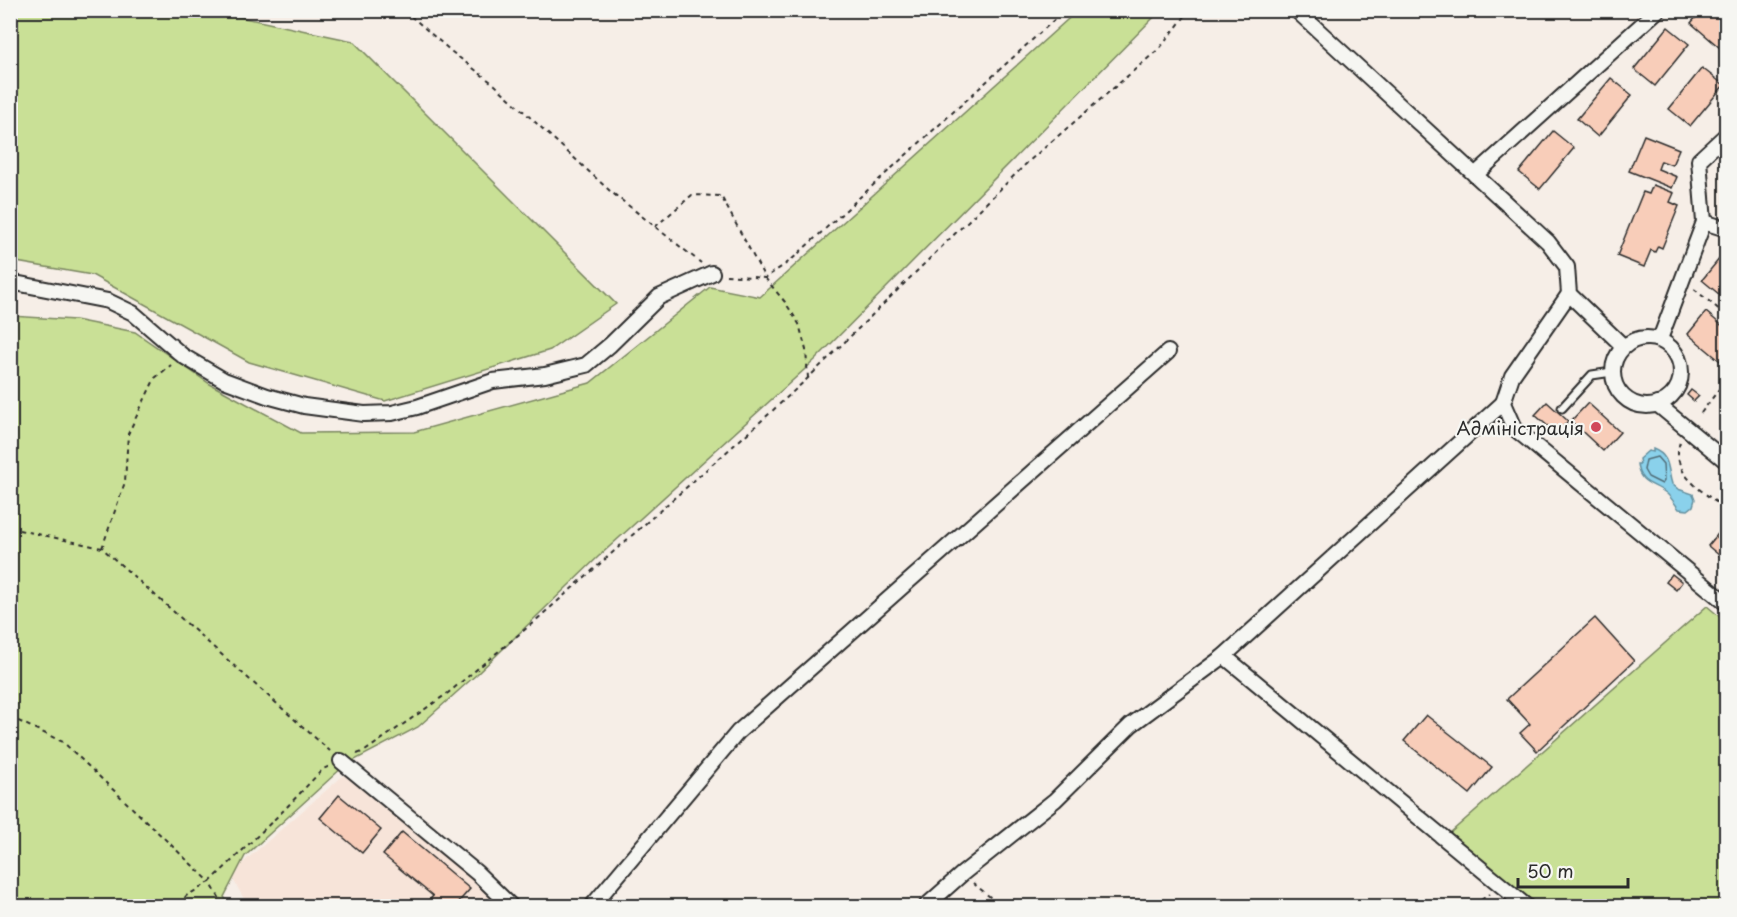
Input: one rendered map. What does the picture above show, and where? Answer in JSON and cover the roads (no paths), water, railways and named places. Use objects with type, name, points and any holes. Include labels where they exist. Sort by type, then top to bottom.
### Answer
[{"type":"street","points":[[926,906],[962,874],[1055,800],[1131,725],[1224,656],[1503,403],[1512,376],[1569,294],[1567,267],[1548,242],[1296,10]]},
{"type":"street","points":[[1475,175],[1658,10]]},
{"type":"street","points":[[1660,339],[1704,222],[1699,160],[1726,135]]},
{"type":"street","points":[[1704,222],[1726,229]]},
{"type":"street","points":[[10,282],[108,301],[133,314],[183,356],[224,380],[267,396],[304,406],[364,414],[392,413],[417,407],[493,381],[544,375],[586,364],[610,345],[660,297],[712,273]]},
{"type":"street","points":[[1569,294],[1623,346]]},
{"type":"street","points":[[1641,338],[1660,339],[1675,351],[1682,370],[1677,389],[1672,396],[1657,404],[1640,405],[1624,398],[1615,384],[1612,372],[1614,360],[1623,346],[1641,338]]},
{"type":"street","points":[[592,906],[738,732],[1168,352]]},
{"type":"street","points":[[1503,403],[1514,428],[1726,603]]},
{"type":"street","points":[[1657,404],[1726,461]]},
{"type":"street","points":[[1224,656],[1526,906]]},
{"type":"street","points":[[341,761],[477,873],[511,906]]},
{"type":"lane","points":[[1562,408],[1592,375],[1612,372]]},
{"type":"water","points":[[1653,449],[1666,459],[1672,484],[1678,489],[1693,494],[1695,499],[1693,506],[1688,510],[1679,509],[1666,493],[1647,482],[1638,471],[1639,459],[1648,451],[1653,452]]},
{"type":"place","name":"Адміністрація","points":[[1596,427]]}]
